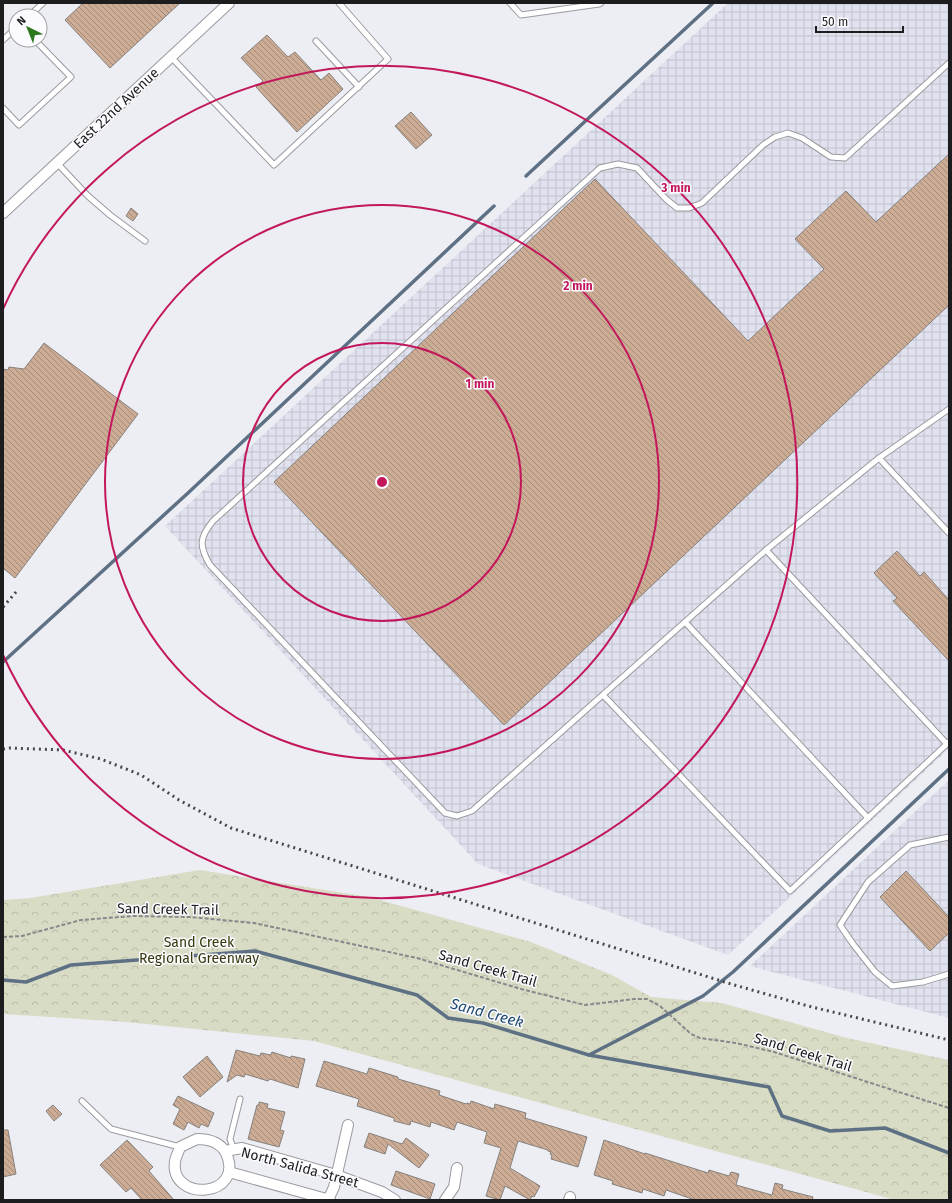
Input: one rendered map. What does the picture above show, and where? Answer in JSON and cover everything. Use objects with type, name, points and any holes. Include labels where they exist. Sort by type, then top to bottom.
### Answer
[{"type":"street","name":"East 22nd Avenue","points":[[3,213],[229,3]]},
{"type":"street","points":[[329,1200],[348,1125]]},
{"type":"street","name":"North Salida Street","points":[[229,1150],[228,1172],[224,1181],[217,1189],[207,1193],[196,1193],[186,1188],[179,1181],[175,1171],[175,1160],[180,1146],[197,1139],[208,1139],[229,1150],[242,1148],[336,1175],[382,1192],[395,1200]]},
{"type":"street","points":[[445,1200],[454,1187],[457,1168]]},
{"type":"street","name":"North Salida Street","points":[[228,1172],[329,1200]]},
{"type":"lane","points":[[171,57],[274,165],[388,59],[339,3]]},
{"type":"lane","points":[[510,3],[521,15],[600,3]]},
{"type":"lane","points":[[316,41],[359,87]]},
{"type":"lane","points":[[3,108],[19,125],[70,77],[43,48]]},
{"type":"lane","points":[[949,62],[845,158],[831,157],[802,138],[788,133],[775,137],[763,145],[702,203],[689,208],[678,208],[666,199],[637,168],[618,164],[600,168],[213,521],[204,532],[202,543],[204,554],[210,565],[445,813],[456,816],[472,811],[766,550],[879,458],[949,409]]},
{"type":"lane","points":[[57,163],[99,206],[145,241]]},
{"type":"lane","points":[[879,458],[949,533]]},
{"type":"lane","points":[[603,695],[790,891],[948,743],[766,550]]},
{"type":"lane","points":[[685,622],[868,818]]},
{"type":"lane","points":[[949,837],[910,845],[868,882],[840,925],[875,972],[892,986],[923,982],[949,974]]},
{"type":"lane","points":[[229,1150],[230,1139],[240,1099]]},
{"type":"lane","points":[[82,1102],[110,1129],[180,1146]]},
{"type":"path","name":"Sand Creek Trail","points":[[3,937],[22,936],[80,920],[133,916],[190,917],[254,923],[417,958],[521,989],[585,1005],[642,998],[651,1000],[660,1006],[691,1034],[700,1038],[736,1043],[774,1052],[949,1108]]},
{"type":"shaded area","points":[[728,3],[949,3],[949,749],[728,955],[478,864],[165,526]]},
{"type":"shaded area","points":[[949,780],[949,1018],[750,966]]},
{"type":"green space","name":"Sand Creek Regional Greenway","points":[[200,870],[369,897],[531,942],[612,975],[651,997],[722,1003],[847,1038],[949,1060],[949,1200],[895,1200],[314,1041],[126,1022],[3,1014],[3,900],[30,898]]},
{"type":"building","points":[[83,3],[180,3],[110,68],[65,20]]},
{"type":"building","points":[[267,35],[288,57],[295,52],[321,80],[329,73],[343,89],[297,132],[256,87],[263,81],[241,58]]},
{"type":"building","points":[[411,112],[432,135],[416,149],[395,126]]},
{"type":"building","points":[[949,154],[949,305],[504,725],[274,482],[595,179],[748,341],[824,269],[795,239],[846,191],[876,222]]},
{"type":"building","points":[[131,208],[138,214],[133,221],[126,216]]},
{"type":"building","points":[[44,343],[138,414],[15,578],[3,568],[3,369],[8,370],[9,367],[24,369]]},
{"type":"building","points":[[897,551],[920,576],[924,572],[949,600],[949,661],[893,601],[897,598],[874,573]]},
{"type":"building","points":[[906,871],[949,917],[949,933],[930,951],[880,897]]},
{"type":"building","points":[[236,1050],[260,1056],[261,1053],[271,1055],[272,1052],[291,1058],[291,1056],[305,1059],[298,1088],[270,1079],[268,1081],[245,1074],[244,1077],[237,1075],[227,1082]]},
{"type":"building","points":[[207,1056],[223,1077],[200,1097],[183,1077]]},
{"type":"building","points":[[324,1061],[367,1074],[369,1068],[398,1077],[398,1079],[440,1091],[439,1095],[466,1104],[470,1104],[471,1101],[494,1109],[495,1104],[526,1113],[525,1118],[587,1137],[578,1167],[551,1159],[551,1152],[548,1150],[518,1141],[510,1168],[540,1186],[534,1197],[532,1196],[530,1200],[505,1186],[500,1200],[486,1196],[501,1148],[484,1143],[487,1132],[457,1122],[454,1130],[431,1122],[430,1127],[411,1121],[410,1125],[394,1121],[394,1118],[357,1106],[359,1099],[316,1086]]},
{"type":"building","points":[[178,1096],[214,1113],[208,1127],[201,1124],[199,1128],[188,1122],[184,1130],[173,1124],[180,1109],[173,1105]]},
{"type":"building","points":[[259,1102],[268,1104],[267,1108],[285,1112],[280,1130],[284,1131],[279,1147],[248,1139]]},
{"type":"building","points":[[53,1105],[62,1114],[54,1121],[46,1111]]},
{"type":"building","points":[[3,1130],[8,1130],[16,1174],[3,1177]]},
{"type":"building","points":[[369,1133],[402,1144],[406,1138],[429,1155],[419,1168],[388,1144],[385,1154],[364,1147]]},
{"type":"building","points":[[127,1140],[153,1167],[149,1171],[174,1200],[142,1200],[131,1188],[126,1192],[100,1165]]},
{"type":"building","points":[[604,1140],[708,1173],[709,1170],[729,1176],[731,1172],[739,1174],[736,1185],[772,1195],[775,1183],[783,1185],[782,1189],[813,1197],[812,1200],[695,1200],[666,1190],[664,1196],[643,1189],[642,1193],[612,1184],[613,1181],[594,1175]]},
{"type":"building","points":[[396,1171],[435,1184],[430,1199],[391,1185]]},
{"type":"waterway","points":[[526,176],[713,3]]},
{"type":"waterway","points":[[3,662],[188,493],[494,206]]},
{"type":"waterway","points":[[589,1055],[703,996],[733,972],[949,769]]},
{"type":"waterway","name":"Sand Creek","points":[[3,980],[26,982],[71,965],[255,951],[417,995],[448,1018],[483,1023],[589,1055],[769,1087],[782,1116],[830,1131],[885,1128],[949,1153]]},
{"type":"railway","points":[[3,607],[16,592]]},
{"type":"railway","points":[[3,749],[63,750],[101,759],[141,775],[179,800],[231,828],[731,984],[808,1006],[949,1040]]}]
